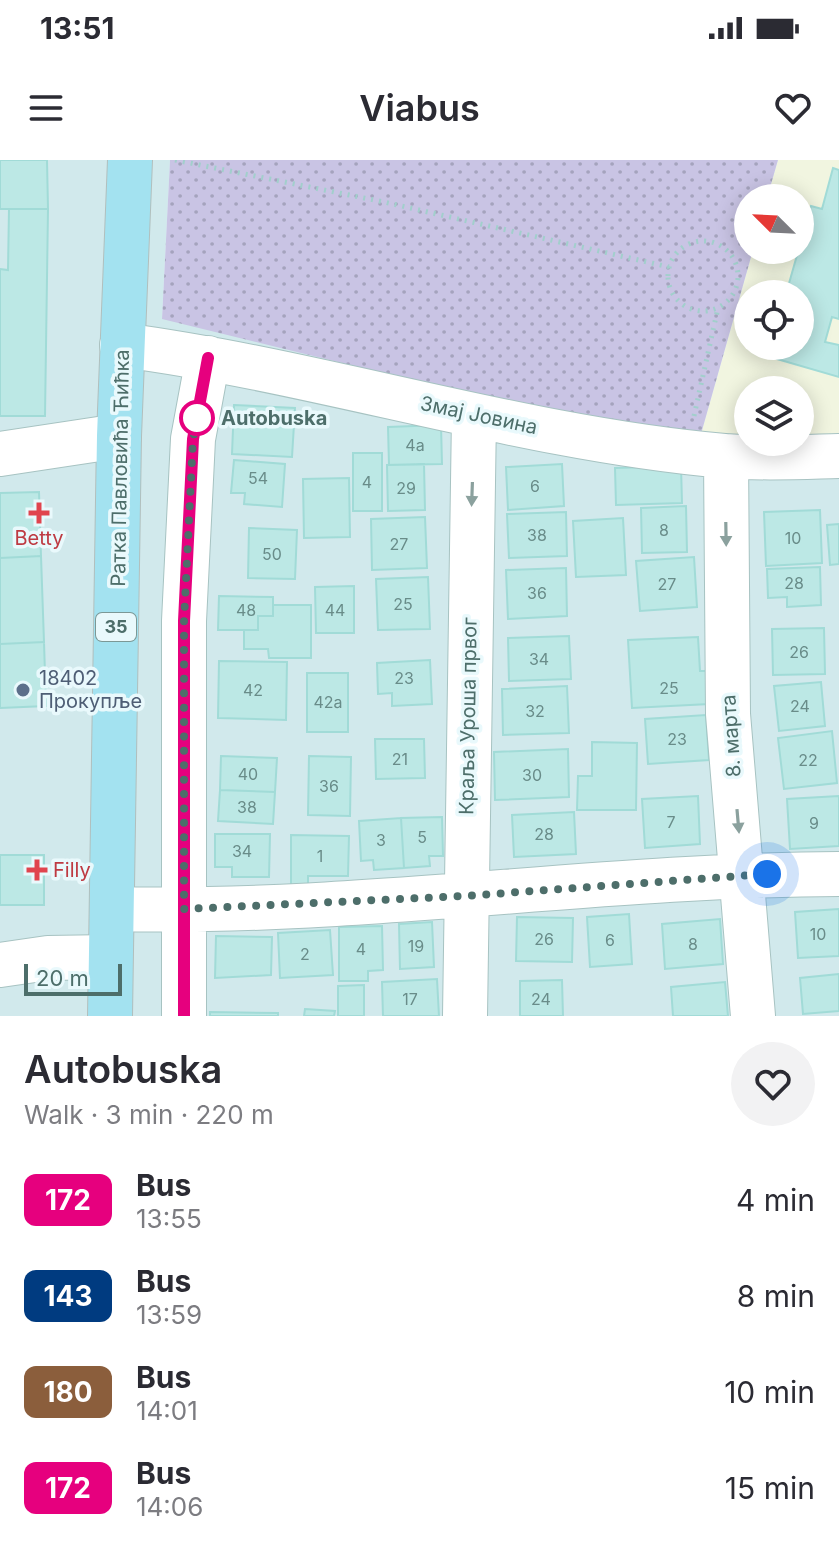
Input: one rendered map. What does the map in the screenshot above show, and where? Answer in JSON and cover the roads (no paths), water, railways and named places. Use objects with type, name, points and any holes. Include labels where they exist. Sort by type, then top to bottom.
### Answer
[{"type":"main road","name":"Ратка Павловића Ћићка","points":[[110,1016],[119,436],[130,160]]},
{"type":"street","name":"Змај Јовина","points":[[122,345],[208,358],[474,416],[707,454],[839,456]]},
{"type":"street","points":[[184,1016],[184,621],[193,439],[208,358]]},
{"type":"street","name":"Краља Уроша првог","points":[[465,1016],[474,416]]},
{"type":"street","points":[[0,454],[119,436]]},
{"type":"street","name":"8. марта","points":[[707,454],[753,1016]]},
{"type":"street","points":[[112,909],[184,909],[465,896],[743,874],[839,874]]},
{"type":"street","points":[[0,965],[48,958],[110,957]]},
{"type":"place","name":"Autobuska","points":[[197,418]]},
{"type":"place","name":"Betty","points":[[39,513]]},
{"type":"place","name":"18402 Прокупље","points":[[23,690]]},
{"type":"place","name":"Filly","points":[[37,870]]}]
